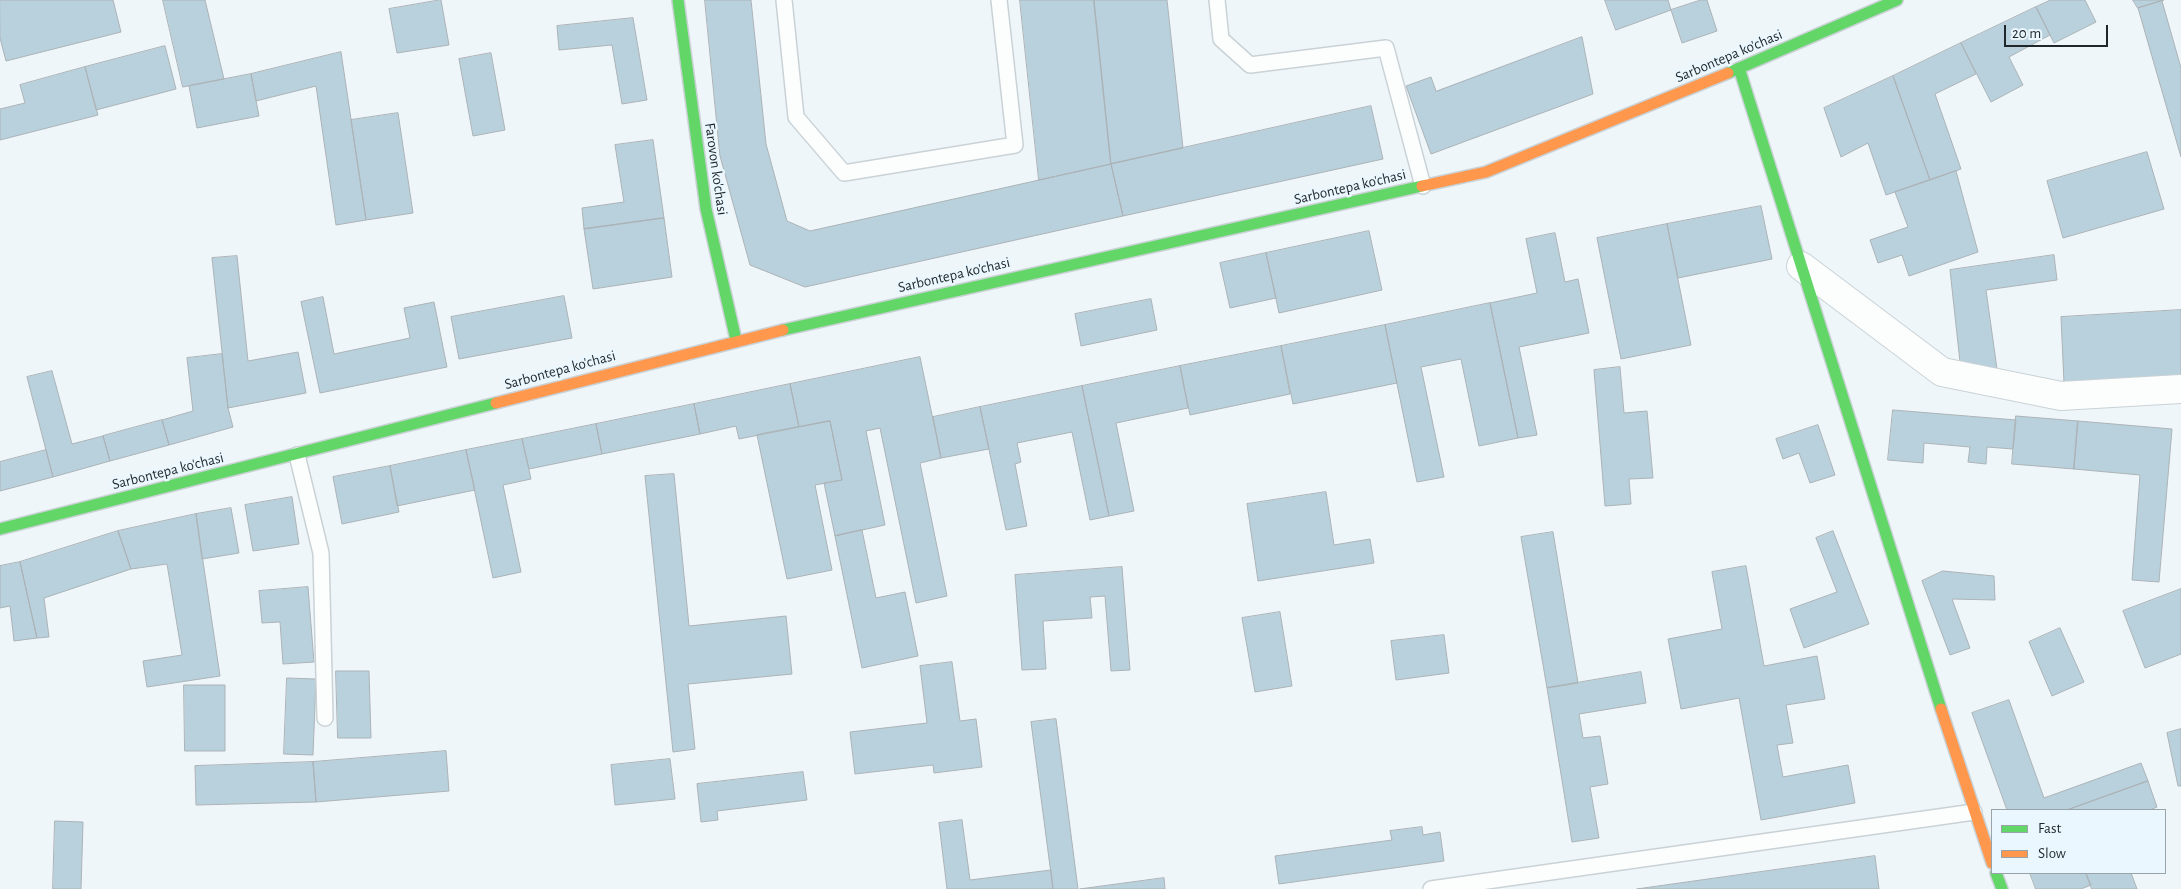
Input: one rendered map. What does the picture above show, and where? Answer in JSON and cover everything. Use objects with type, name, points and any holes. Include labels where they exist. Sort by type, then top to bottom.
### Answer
[{"type":"street","name":"Farovon ko'chasi","points":[[678,0],[706,209],[736,340]]},
{"type":"street","name":"Sarbontepa ko'chasi","points":[[0,529],[736,340],[1486,172],[1739,68],[1897,0]]},
{"type":"street","points":[[1739,68],[1974,812],[1991,860]]},
{"type":"street","points":[[1801,266],[1942,372],[2061,396],[2181,389]]},
{"type":"street","points":[[1996,874],[2002,889]]},
{"type":"lane","points":[[784,0],[796,117],[844,173],[1015,145],[999,0]]},
{"type":"lane","points":[[1217,0],[1221,39],[1250,64],[1386,48],[1422,186]]},
{"type":"lane","points":[[297,454],[321,553],[325,718]]},
{"type":"lane","points":[[1431,889],[1974,812]]},
{"type":"building","points":[[0,0],[113,0],[121,32],[6,61],[0,38]]},
{"type":"building","points":[[163,0],[205,0],[224,79],[183,87]]},
{"type":"building","points":[[441,0],[449,45],[397,53],[389,9]]},
{"type":"building","points":[[705,0],[751,0],[766,144],[787,221],[810,231],[1111,164],[1123,216],[805,287],[750,265],[720,156]]},
{"type":"building","points":[[1020,0],[1094,0],[1111,164],[1039,180]]},
{"type":"building","points":[[1094,0],[1167,0],[1183,148],[1111,164]]},
{"type":"building","points":[[1605,0],[1668,0],[1671,10],[1616,30]]},
{"type":"building","points":[[1701,0],[1707,0],[1717,31],[1682,43],[1671,10]]},
{"type":"building","points":[[2051,0],[2085,0],[2096,22],[2054,43],[2036,7]]},
{"type":"building","points":[[2133,0],[2164,0],[2138,8]]},
{"type":"building","points":[[2162,1],[2181,68],[2181,157],[2138,8]]},
{"type":"building","points":[[2036,7],[2050,35],[2009,57],[2023,85],[1991,102],[1961,43]]},
{"type":"building","points":[[633,18],[647,100],[622,104],[612,45],[559,50],[557,26]]},
{"type":"building","points":[[1582,37],[1593,94],[1431,154],[1406,86],[1431,77],[1436,91]]},
{"type":"building","points":[[1961,43],[1976,74],[1935,94],[1961,169],[1930,180],[1893,76]]},
{"type":"building","points":[[165,46],[176,89],[96,110],[85,67]]},
{"type":"building","points":[[341,52],[366,220],[336,225],[316,86],[256,101],[251,74]]},
{"type":"building","points":[[491,53],[505,130],[473,136],[459,59]]},
{"type":"building","points":[[85,67],[98,115],[0,140],[0,109],[25,103],[20,85]]},
{"type":"building","points":[[251,74],[259,116],[197,128],[189,86]]},
{"type":"building","points":[[1893,76],[1930,180],[1886,195],[1868,143],[1841,157],[1824,108]]},
{"type":"building","points":[[1371,106],[1383,159],[1123,216],[1111,164]]},
{"type":"building","points":[[398,113],[413,213],[366,220],[351,120]]},
{"type":"building","points":[[653,140],[664,218],[584,229],[582,208],[624,202],[615,145]]},
{"type":"building","points":[[2147,152],[2164,209],[2063,238],[2047,181]]},
{"type":"building","points":[[1956,171],[1978,252],[1909,276],[1902,255],[1878,263],[1870,240],[1908,227],[1895,192]]},
{"type":"building","points":[[1761,206],[1772,259],[1678,278],[1667,224]]},
{"type":"building","points":[[664,218],[672,277],[593,289],[584,229]]},
{"type":"building","points":[[1667,224],[1691,345],[1621,359],[1597,238]]},
{"type":"building","points":[[1369,231],[1382,290],[1279,313],[1266,253]]},
{"type":"building","points":[[1555,233],[1565,282],[1578,279],[1589,333],[1519,347],[1537,435],[1518,438],[1490,303],[1537,293],[1526,239]]},
{"type":"building","points":[[1266,253],[1276,298],[1230,308],[1220,263]]},
{"type":"building","points":[[2054,255],[2057,280],[1986,290],[1997,369],[1960,362],[1950,270]]},
{"type":"building","points":[[237,256],[248,361],[298,352],[306,393],[228,408],[212,258]]},
{"type":"building","points":[[564,296],[572,338],[459,359],[451,317]]},
{"type":"building","points":[[323,297],[334,354],[410,338],[404,308],[434,302],[447,367],[320,393],[301,302]]},
{"type":"building","points":[[1151,299],[1157,330],[1081,346],[1075,314]]},
{"type":"building","points":[[1490,303],[1518,438],[1479,446],[1461,359],[1421,367],[1444,477],[1417,482],[1385,325]]},
{"type":"building","points":[[2181,310],[2181,375],[2064,383],[2061,317]]},
{"type":"building","points":[[1385,325],[1397,383],[1293,404],[1281,346]]},
{"type":"building","points":[[1281,346],[1290,394],[1190,415],[1180,366]]},
{"type":"building","points":[[222,354],[228,408],[233,427],[169,445],[162,420],[193,411],[187,358]]},
{"type":"building","points":[[920,357],[941,458],[920,463],[947,596],[916,603],[880,428],[866,431],[885,525],[835,536],[824,483],[842,480],[830,421],[799,427],[790,384]]},
{"type":"building","points":[[1180,366],[1188,408],[1116,423],[1134,511],[1109,516],[1082,386]]},
{"type":"building","points":[[1620,367],[1624,413],[1647,411],[1653,478],[1629,479],[1631,504],[1605,506],[1594,370]]},
{"type":"building","points":[[52,371],[72,444],[103,436],[110,461],[53,477],[27,377]]},
{"type":"building","points":[[790,384],[799,427],[739,439],[736,426],[700,434],[694,404]]},
{"type":"building","points":[[1082,386],[1109,516],[1090,520],[1072,432],[1017,443],[1021,462],[1015,464],[1027,526],[1006,530],[980,407]]},
{"type":"building","points":[[694,404],[700,434],[602,454],[596,424]]},
{"type":"building","points":[[980,407],[989,449],[941,458],[933,417]]},
{"type":"building","points":[[1893,410],[2016,420],[2013,449],[1987,447],[1986,464],[1968,462],[1970,447],[1924,443],[1923,463],[1888,460]]},
{"type":"building","points":[[2016,416],[2078,421],[2074,469],[2012,464]]},
{"type":"building","points":[[162,420],[169,445],[110,461],[103,436]]},
{"type":"building","points":[[830,421],[842,480],[815,485],[832,570],[787,579],[757,435]]},
{"type":"building","points":[[2078,421],[2172,429],[2159,582],[2132,580],[2140,475],[2074,469]]},
{"type":"building","points":[[596,424],[602,454],[529,469],[522,439]]},
{"type":"building","points":[[1818,425],[1835,475],[1810,483],[1799,453],[1783,459],[1776,439]]},
{"type":"building","points":[[522,439],[531,479],[503,485],[521,572],[493,578],[466,450]]},
{"type":"building","points":[[46,450],[53,477],[0,491],[0,462]]},
{"type":"building","points":[[466,450],[475,490],[397,506],[390,466]]},
{"type":"building","points":[[390,466],[399,512],[342,524],[333,477]]},
{"type":"building","points":[[674,474],[689,626],[786,616],[792,674],[688,684],[695,749],[673,752],[645,476]]},
{"type":"building","points":[[1326,492],[1334,545],[1370,539],[1374,563],[1258,581],[1247,504]]},
{"type":"building","points":[[292,497],[299,544],[253,551],[245,505]]},
{"type":"building","points":[[231,508],[239,553],[202,559],[196,514]]},
{"type":"building","points":[[196,514],[220,676],[147,687],[143,661],[182,655],[167,564],[131,569],[118,531]]},
{"type":"building","points":[[862,530],[876,598],[905,592],[918,656],[862,668],[835,536]]},
{"type":"building","points":[[118,531],[131,569],[44,598],[49,637],[37,638],[20,562]]},
{"type":"building","points":[[1833,531],[1869,624],[1804,648],[1790,609],[1837,592],[1816,538]]},
{"type":"building","points":[[1553,532],[1578,683],[1547,688],[1521,537]]},
{"type":"building","points":[[20,562],[37,638],[14,641],[10,606],[0,608],[0,566]]},
{"type":"building","points":[[1746,566],[1764,666],[1817,656],[1825,699],[1786,705],[1793,743],[1777,745],[1783,777],[1848,765],[1855,803],[1761,820],[1739,698],[1681,709],[1668,639],[1722,629],[1712,572]]},
{"type":"building","points":[[1122,567],[1130,670],[1111,671],[1105,596],[1090,597],[1092,618],[1043,621],[1046,669],[1022,670],[1015,575]]},
{"type":"building","points":[[1943,571],[1994,576],[1995,600],[1952,599],[1970,648],[1950,655],[1922,581]]},
{"type":"building","points":[[308,587],[314,662],[283,664],[280,622],[262,623],[259,591]]},
{"type":"building","points":[[2181,589],[2181,654],[2145,668],[2123,611]]},
{"type":"building","points":[[1280,612],[1292,686],[1255,692],[1242,618]]},
{"type":"building","points":[[2060,628],[2084,682],[2052,696],[2029,642]]},
{"type":"building","points":[[1444,635],[1449,673],[1396,680],[1391,641]]},
{"type":"building","points":[[952,662],[960,721],[976,719],[982,767],[934,773],[933,765],[855,774],[850,732],[927,723],[920,666]]},
{"type":"building","points":[[336,671],[369,671],[371,738],[338,738]]},
{"type":"building","points":[[1641,672],[1646,703],[1579,714],[1583,738],[1600,736],[1608,784],[1590,787],[1599,838],[1572,842],[1547,688]]},
{"type":"building","points":[[287,678],[316,679],[313,755],[284,754]]},
{"type":"building","points":[[184,685],[225,685],[225,751],[185,751]]},
{"type":"building","points":[[2009,700],[2044,798],[2141,763],[2148,781],[2070,809],[2007,809],[1972,713]]},
{"type":"building","points":[[1056,719],[1078,889],[1053,889],[1031,722]]},
{"type":"building","points":[[2181,729],[2181,786],[2178,786],[2167,733]]},
{"type":"building","points":[[446,751],[449,791],[316,802],[313,762]]},
{"type":"building","points":[[670,759],[675,799],[615,805],[611,765]]},
{"type":"building","points":[[313,762],[316,802],[196,805],[195,766]]},
{"type":"building","points":[[803,772],[807,800],[717,811],[718,820],[701,822],[697,784]]},
{"type":"building","points":[[2148,781],[2157,807],[2152,809],[2070,809]]},
{"type":"building","points":[[962,820],[970,880],[1051,870],[1053,889],[947,889],[939,823]]},
{"type":"building","points":[[55,821],[83,822],[81,889],[53,889]]},
{"type":"building","points":[[1422,827],[1423,835],[1440,832],[1444,861],[1279,884],[1275,856],[1392,840],[1390,831]]},
{"type":"building","points":[[1875,856],[1879,889],[1637,889]]},
{"type":"building","points":[[2030,874],[2086,874],[2091,885],[2081,889],[2036,889]]},
{"type":"building","points":[[2086,874],[2131,874],[2137,889],[2092,889]]},
{"type":"building","points":[[1164,878],[1165,889],[1080,889]]},
{"type":"traffic: fast","points":[[678,0],[706,209],[736,340]]},
{"type":"traffic: fast","points":[[1728,73],[1897,0]]},
{"type":"traffic: fast","points":[[1739,68],[1941,709]]},
{"type":"traffic: fast","points":[[783,330],[1422,186]]},
{"type":"traffic: fast","points":[[0,529],[496,403]]},
{"type":"traffic: fast","points":[[1996,874],[2002,889]]},
{"type":"traffic: slow","points":[[1422,186],[1486,172],[1728,73]]},
{"type":"traffic: slow","points":[[496,403],[783,330]]},
{"type":"traffic: slow","points":[[1941,709],[1991,860]]}]
